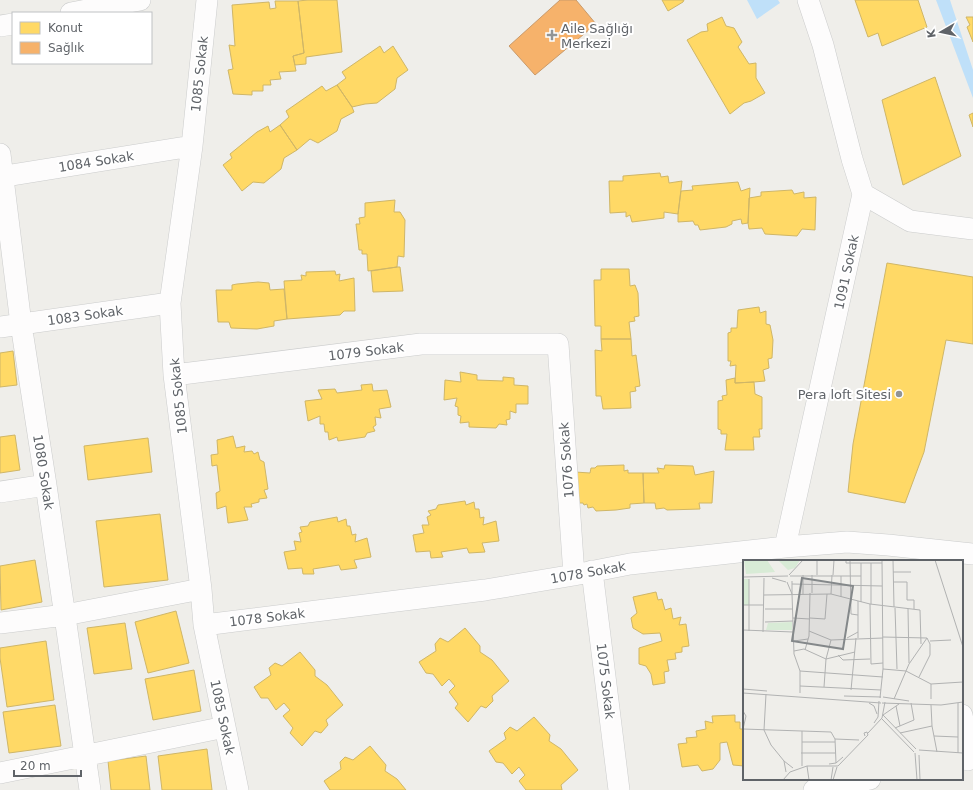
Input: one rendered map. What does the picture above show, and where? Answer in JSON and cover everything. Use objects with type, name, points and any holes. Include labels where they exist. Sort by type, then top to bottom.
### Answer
[{"type":"street","points":[[76,12],[140,0]]},
{"type":"street","name":"1085 Sokak","points":[[207,0],[192,146],[170,303],[174,375],[201,589],[204,625],[238,790]]},
{"type":"street","name":"1091 Sokak","points":[[785,547],[863,194],[852,159],[823,45],[808,0]]},
{"type":"street","points":[[0,26],[12,24]]},
{"type":"street","name":"1084 Sokak","points":[[1,177],[192,146]]},
{"type":"street","name":"1080 Sokak","points":[[0,154],[1,177],[21,324],[90,790]]},
{"type":"street","points":[[863,194],[910,221],[973,228]]},
{"type":"street","name":"1083 Sokak","points":[[0,327],[170,303]]},
{"type":"street","name":"1079 Sokak","points":[[174,375],[421,344],[558,344]]},
{"type":"street","name":"1076 Sokak","points":[[558,344],[583,573]]},
{"type":"street","points":[[0,492],[46,485]]},
{"type":"street","name":"1078 Sokak","points":[[204,625],[485,590],[630,564],[785,547],[847,542],[906,554],[973,554]]},
{"type":"street","name":"1075 Sokak","points":[[583,573],[619,790]]},
{"type":"street","points":[[0,624],[65,615],[201,589]]},
{"type":"street","points":[[963,720],[967,740],[968,760]]},
{"type":"street","points":[[0,773],[225,727]]},
{"type":"street","points":[[824,789],[865,780]]},
{"type":"water","points":[[747,0],[778,0],[780,3],[757,19]]},
{"type":"water","points":[[936,0],[950,0],[973,70],[973,98]]},
{"type":"building: Konut","points":[[337,0],[342,52],[306,57],[306,64],[295,65],[293,56],[304,53],[298,1]]},
{"type":"building: Konut","points":[[662,0],[684,0],[668,11]]},
{"type":"building: Konut","points":[[855,0],[918,0],[927,27],[882,46],[878,33],[868,37]]},
{"type":"building: Konut","points":[[275,1],[298,1],[304,53],[293,56],[296,71],[279,72],[281,79],[270,80],[271,85],[263,85],[263,91],[252,91],[252,95],[233,94],[228,70],[233,69],[229,45],[235,46],[232,5],[269,2],[270,9],[276,8]]},
{"type":"building: Konut","points":[[722,17],[726,26],[734,28],[742,42],[738,47],[749,64],[756,63],[756,78],[765,93],[751,101],[744,103],[730,114],[687,40],[701,32],[708,31],[707,24]]},
{"type":"building: Konut","points":[[966,17],[973,17],[973,42],[967,27],[970,25]]},
{"type":"building: Konut","points":[[380,46],[384,53],[393,46],[408,70],[397,78],[395,89],[377,103],[352,107],[337,85],[346,78],[342,72]]},
{"type":"building: Konut","points":[[935,77],[961,156],[903,185],[882,100]]},
{"type":"building: Konut","points":[[337,85],[354,112],[341,119],[337,131],[318,143],[310,139],[297,150],[280,125],[289,117],[286,111],[322,86],[326,91]]},
{"type":"building: Konut","points":[[973,113],[973,127],[969,115]]},
{"type":"building: Konut","points":[[280,125],[297,150],[284,158],[281,169],[264,183],[253,182],[242,191],[223,165],[232,158],[230,154],[257,132],[268,126],[270,132]]},
{"type":"building: Konut","points":[[660,173],[661,177],[668,176],[669,183],[682,181],[678,214],[664,212],[664,218],[632,222],[630,215],[626,217],[626,212],[610,213],[609,181],[623,181],[623,176]]},
{"type":"building: Konut","points":[[738,182],[741,191],[750,188],[748,223],[742,224],[741,219],[732,221],[732,224],[726,227],[700,230],[698,225],[695,225],[693,221],[678,222],[681,191],[693,190],[692,186]]},
{"type":"building: Konut","points":[[792,190],[794,194],[804,192],[804,198],[816,197],[815,230],[802,229],[797,236],[765,234],[762,228],[749,229],[749,198],[761,196],[761,192]]},
{"type":"building: Konut","points":[[395,200],[394,212],[400,212],[405,220],[404,257],[398,256],[397,267],[368,271],[367,254],[362,254],[362,250],[359,250],[356,224],[360,224],[359,218],[365,217],[365,203]]},
{"type":"building: Konut","name":"Pera loft Sitesi","points":[[887,263],[973,277],[973,344],[946,340],[924,452],[905,503],[848,492],[853,444]]},
{"type":"building: Konut","points":[[400,267],[403,291],[373,292],[371,271]]},
{"type":"building: Konut","points":[[601,269],[629,269],[630,286],[635,285],[638,293],[639,316],[634,317],[635,321],[629,322],[631,339],[601,339],[601,326],[595,326],[594,280],[601,280]]},
{"type":"building: Konut","points":[[335,271],[336,275],[340,274],[339,281],[354,278],[355,311],[344,311],[340,315],[287,319],[284,281],[302,280],[301,275],[306,276],[306,272]]},
{"type":"building: Konut","points":[[258,282],[269,283],[270,290],[284,289],[287,319],[274,321],[274,326],[257,329],[231,328],[229,322],[218,322],[216,290],[232,290],[232,285]]},
{"type":"building: Konut","points":[[759,307],[760,313],[766,311],[766,324],[770,325],[773,340],[772,358],[768,359],[769,368],[763,370],[765,381],[735,383],[736,365],[730,366],[731,361],[728,361],[728,333],[731,332],[731,328],[737,328],[738,310]]},
{"type":"building: Konut","points":[[601,339],[631,339],[632,356],[636,355],[640,386],[635,387],[636,391],[630,392],[631,408],[603,409],[601,396],[596,396],[595,350],[602,351]]},
{"type":"building: Konut","points":[[13,351],[17,385],[0,387],[0,353]]},
{"type":"building: Konut","points":[[460,372],[477,375],[477,380],[503,381],[503,377],[514,378],[514,385],[528,386],[528,404],[516,404],[516,413],[510,411],[510,419],[506,420],[507,425],[499,424],[496,428],[469,427],[469,422],[460,423],[461,416],[458,415],[458,407],[455,406],[457,398],[444,400],[445,380],[461,382]]},
{"type":"building: Konut","points":[[735,378],[735,383],[754,382],[755,394],[762,397],[762,429],[759,429],[760,437],[753,437],[754,450],[725,450],[727,434],[721,434],[721,430],[718,429],[718,401],[723,400],[722,396],[727,395],[726,380]]},
{"type":"building: Konut","points":[[372,384],[373,391],[387,390],[391,407],[379,409],[381,418],[375,417],[376,425],[373,427],[375,431],[367,433],[365,437],[338,441],[337,437],[329,440],[328,432],[325,432],[324,424],[320,424],[320,416],[308,421],[305,401],[322,399],[318,390],[335,389],[337,393],[362,390],[361,385]]},
{"type":"building: Konut","points":[[15,435],[20,470],[0,473],[0,437]]},
{"type":"building: Konut","points":[[233,436],[236,448],[245,446],[244,452],[252,451],[254,454],[258,452],[260,460],[264,462],[268,489],[264,490],[267,498],[259,499],[259,502],[251,504],[252,507],[244,507],[248,520],[228,523],[226,506],[217,509],[216,493],[220,491],[217,465],[212,466],[211,455],[218,454],[217,440]]},
{"type":"building: Konut","points":[[148,438],[152,472],[88,480],[84,446]]},
{"type":"building: Konut","points":[[624,465],[624,471],[628,470],[628,473],[643,473],[644,503],[630,504],[630,508],[596,511],[593,507],[588,508],[587,504],[584,505],[583,503],[575,503],[575,472],[590,473],[591,468],[595,468],[597,466]]},
{"type":"building: Konut","points":[[665,465],[693,466],[695,475],[714,471],[712,503],[699,503],[700,509],[667,510],[664,508],[656,509],[655,503],[644,503],[643,473],[659,473],[657,468],[664,469]]},
{"type":"building: Konut","points":[[465,501],[466,505],[474,502],[475,509],[479,509],[480,518],[484,517],[483,525],[496,521],[499,541],[482,543],[485,552],[469,553],[467,548],[441,552],[443,557],[431,558],[430,551],[416,552],[413,535],[424,533],[422,525],[429,525],[427,517],[431,515],[428,511],[436,509],[438,505]]},
{"type":"building: Konut","points":[[160,514],[168,580],[104,587],[96,521]]},
{"type":"building: Konut","points":[[337,517],[338,522],[346,519],[347,526],[350,526],[352,535],[356,534],[355,542],[367,538],[371,557],[354,560],[357,568],[341,570],[339,565],[313,569],[314,574],[303,574],[302,568],[288,569],[284,552],[296,550],[294,541],[301,542],[299,533],[302,532],[300,527],[308,526],[310,522]]},
{"type":"building: Konut","points":[[35,560],[42,602],[1,610],[0,566]]},
{"type":"building: Konut","points":[[656,592],[658,600],[662,599],[665,610],[671,608],[673,619],[681,617],[679,625],[686,624],[689,646],[682,647],[682,652],[675,653],[676,659],[667,660],[669,671],[664,672],[665,683],[653,685],[651,674],[646,666],[639,664],[639,648],[662,641],[660,633],[643,634],[633,628],[631,618],[637,613],[633,597]]},
{"type":"building: Konut","points":[[176,611],[189,663],[148,673],[135,622]]},
{"type":"building: Konut","points":[[125,623],[132,669],[94,674],[87,628]]},
{"type":"building: Konut","points":[[465,628],[480,646],[480,652],[492,660],[509,681],[492,696],[493,701],[486,708],[481,706],[468,722],[455,708],[458,704],[449,692],[455,686],[449,679],[442,686],[433,674],[426,673],[419,662],[436,651],[435,644],[440,638],[448,642]]},
{"type":"building: Konut","points":[[46,641],[54,700],[7,707],[0,648]]},
{"type":"building: Konut","points":[[300,652],[315,670],[315,676],[327,685],[343,705],[326,720],[328,725],[321,733],[315,731],[302,746],[290,733],[293,728],[283,716],[290,710],[284,703],[276,710],[268,698],[261,698],[254,687],[271,675],[269,668],[275,663],[282,666]]},
{"type":"building: Konut","points":[[194,670],[201,711],[153,720],[145,679]]},
{"type":"building: Konut","points":[[55,705],[61,746],[9,753],[3,712]]},
{"type":"building: Konut","points":[[735,715],[735,722],[740,722],[740,729],[743,729],[743,766],[733,765],[727,742],[720,743],[720,760],[713,769],[702,771],[698,765],[682,767],[678,744],[687,743],[686,738],[697,737],[696,731],[706,729],[705,721],[713,723],[712,716]]},
{"type":"building: Konut","points":[[534,717],[550,735],[549,741],[561,749],[578,770],[561,785],[562,790],[526,790],[519,781],[525,775],[519,767],[512,774],[503,763],[496,762],[489,751],[506,739],[504,733],[510,727],[517,731]]},
{"type":"building: Konut","points":[[370,746],[386,765],[385,771],[397,779],[406,790],[330,790],[324,781],[341,769],[340,762],[345,757],[353,760]]},
{"type":"building: Konut","points":[[207,749],[212,790],[162,790],[158,756]]},
{"type":"building: Konut","points":[[146,756],[150,790],[111,790],[108,761]]},
{"type":"building: Sağlık","name":"Aile Sağlığı Merkezi","points":[[560,0],[576,0],[596,24],[535,75],[509,46]]},
{"type":"place","name":"Aile Sağlığı Merkezi","points":[[552,35]]},
{"type":"place","name":"Pera loft Sitesi","points":[[899,394]]}]
